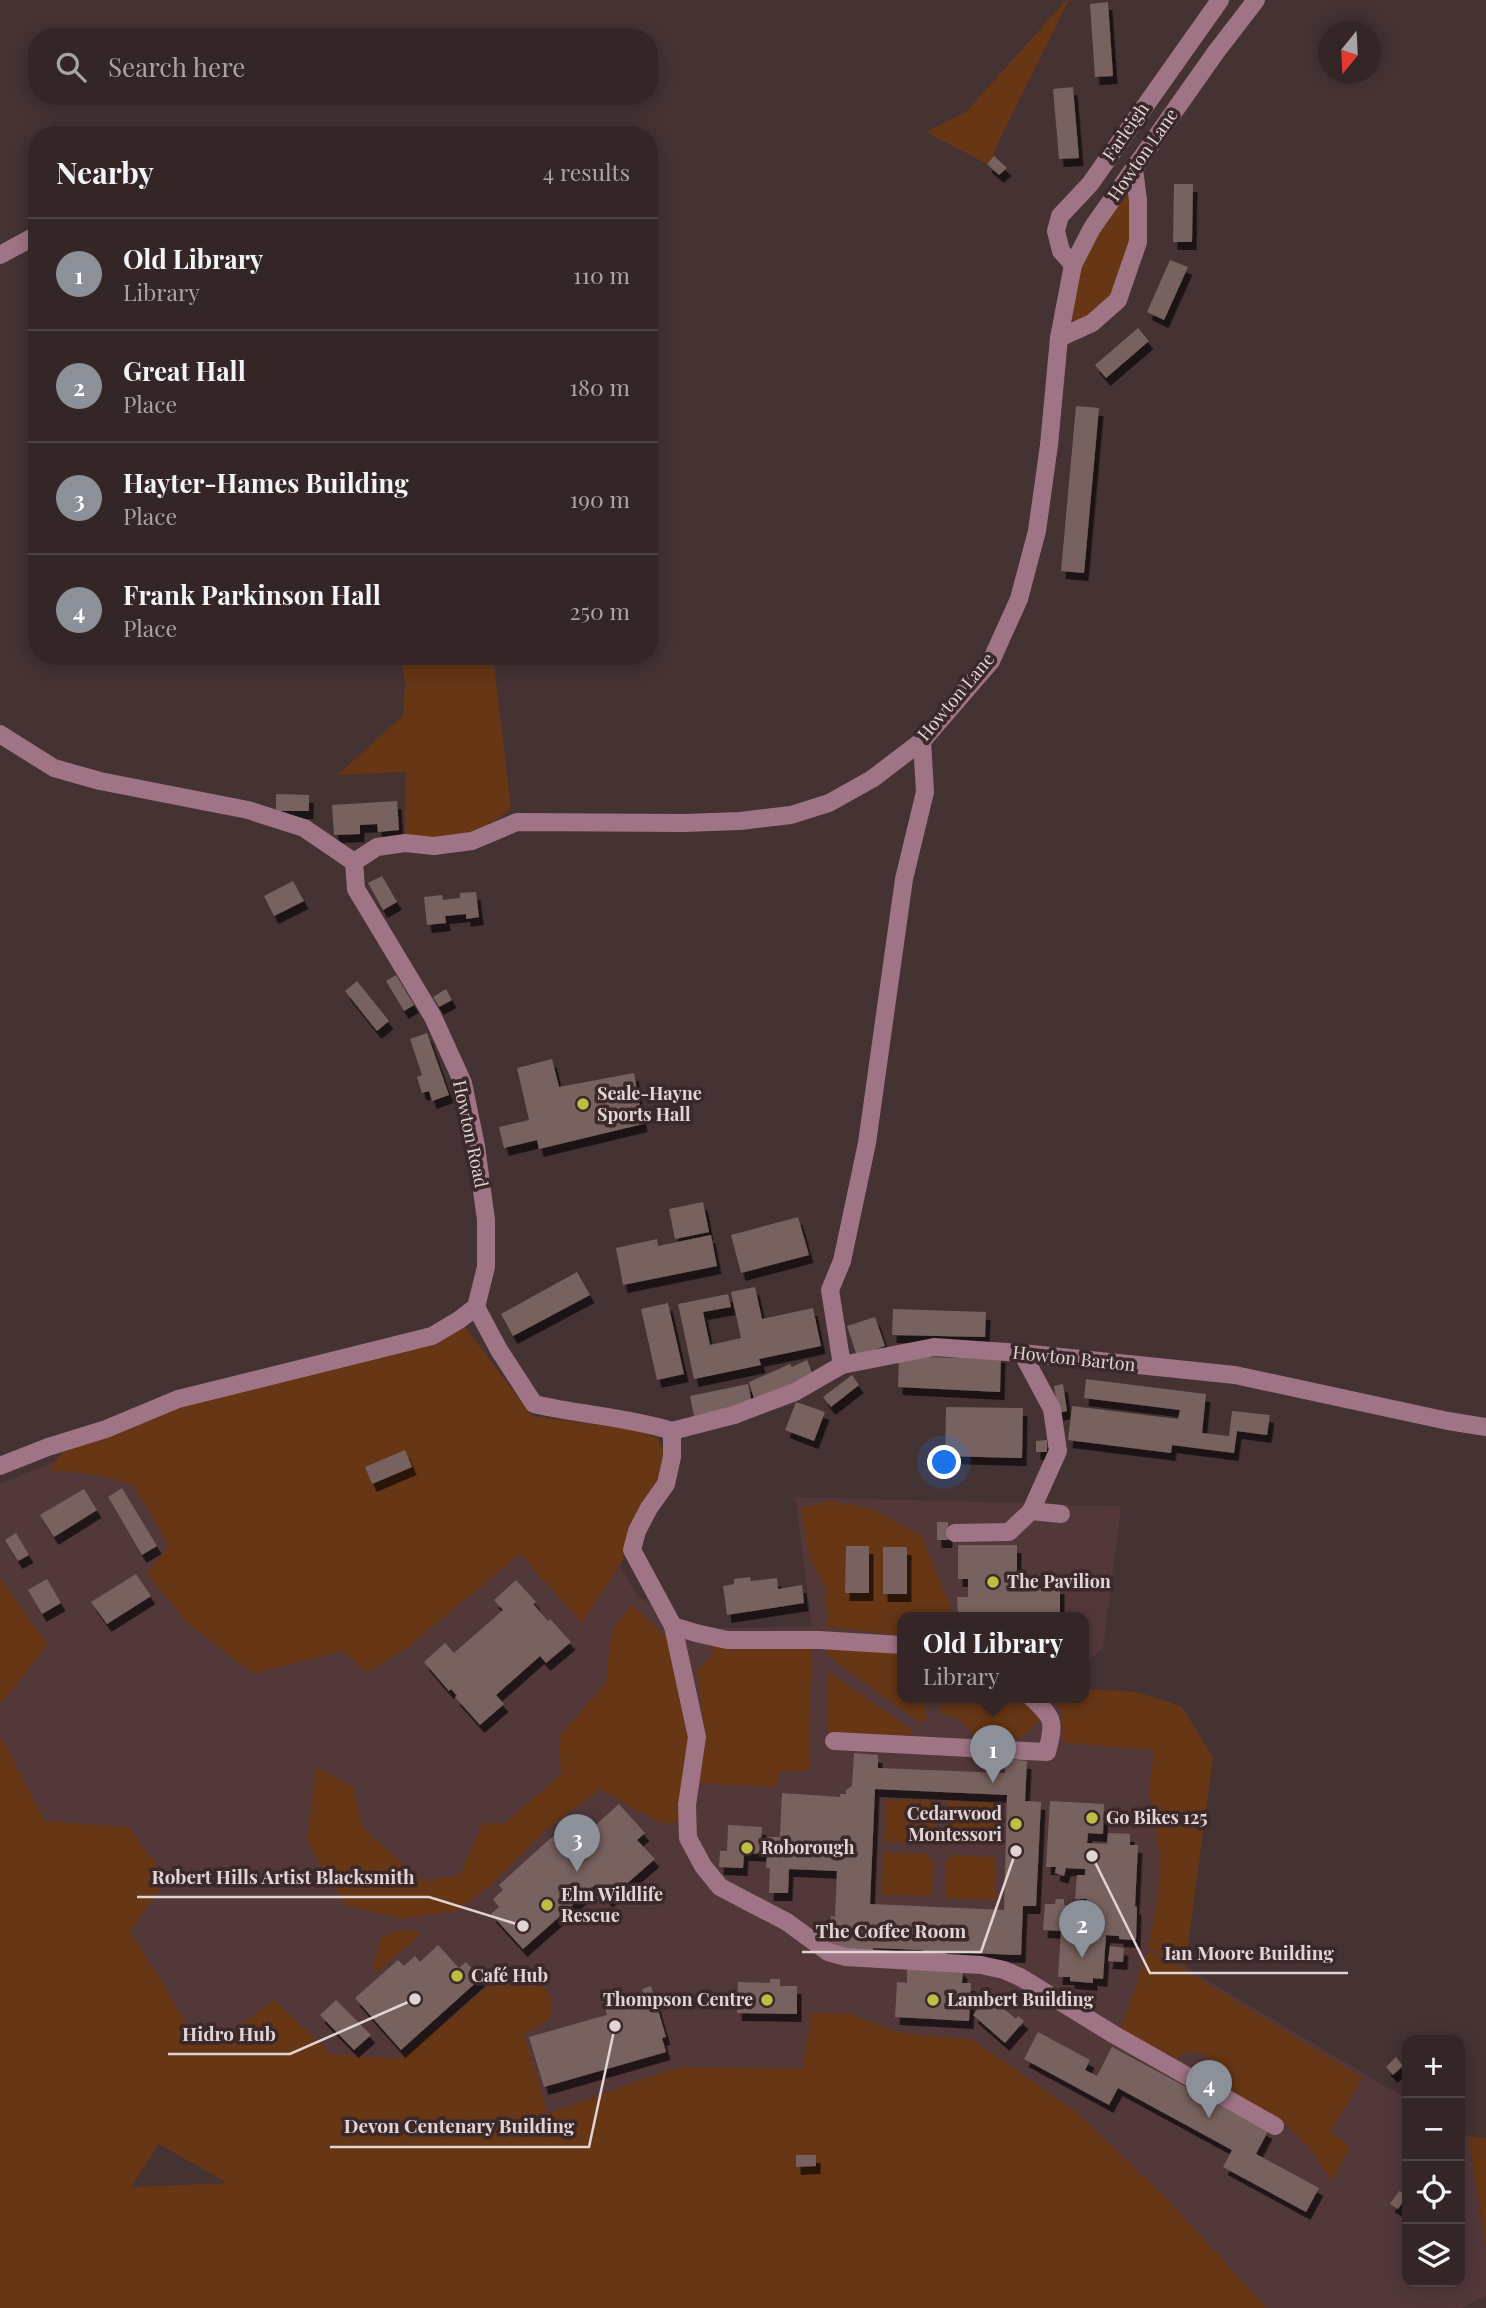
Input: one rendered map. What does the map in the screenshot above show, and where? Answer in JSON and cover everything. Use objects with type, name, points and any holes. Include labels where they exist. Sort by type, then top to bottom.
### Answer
[{"type":"street","name":"Farleigh","points":[[1073,265],[1061,251],[1056,232],[1060,216],[1090,184],[1220,0]]},
{"type":"street","name":"Howton Lane","points":[[354,862],[377,847],[405,844],[434,846],[472,841],[517,822],[684,823],[740,821],[790,814],[829,803],[872,779],[922,741],[990,661],[1019,598],[1037,531],[1049,446],[1059,338],[1073,265],[1092,228],[1216,52],[1256,0]]},
{"type":"street","points":[[1059,338],[1092,323],[1118,300],[1138,242],[1138,200],[1134,169]]},
{"type":"street","points":[[0,255],[28,240]]},
{"type":"street","points":[[0,734],[54,768],[100,781],[248,810],[304,828],[354,862]]},
{"type":"street","points":[[842,1365],[830,1290],[842,1261],[867,1143],[904,879],[925,792],[922,741]]},
{"type":"street","name":"Howton Road","points":[[354,862],[356,889],[433,1017],[463,1083],[476,1146],[486,1220],[486,1267],[476,1307]]},
{"type":"street","points":[[0,1466],[48,1447],[106,1429],[178,1399],[432,1336],[459,1321],[476,1307],[499,1350],[534,1404],[570,1412],[639,1421],[672,1431],[672,1457],[666,1484],[637,1531],[632,1550],[673,1626],[697,1737],[687,1805],[688,1839],[703,1866],[720,1887],[788,1922],[828,1952],[846,1957],[981,1965],[1004,1970],[1275,2126]]},
{"type":"street","name":"Howton Barton","points":[[672,1431],[734,1415],[795,1392],[842,1365],[934,1347],[1022,1353],[1235,1375],[1448,1422],[1486,1427]]},
{"type":"street","points":[[955,1533],[1009,1532],[1031,1511],[1058,1451],[1052,1409],[1022,1353]]},
{"type":"street","points":[[1031,1511],[1061,1514]]},
{"type":"street","points":[[673,1626],[727,1640],[819,1640],[897,1645]]},
{"type":"street","points":[[834,1741],[1046,1752],[1052,1731],[1049,1714],[1037,1703]]},
{"type":"shaded area","points":[[1066,0],[1069,0],[995,149],[994,156],[987,164],[926,132],[966,112]]},
{"type":"shaded area","points":[[1123,194],[1131,195],[1131,239],[1112,295],[1078,323],[1071,319],[1080,272],[1099,231]]},
{"type":"shaded area","points":[[403,665],[494,665],[511,808],[478,829],[459,836],[439,839],[405,835],[405,772],[338,775],[403,715]]},
{"type":"shaded area","points":[[461,1328],[466,1328],[532,1416],[634,1430],[658,1438],[664,1454],[660,1481],[630,1527],[623,1560],[582,1623],[520,1554],[409,1646],[368,1673],[342,1651],[254,1674],[187,1623],[147,1573],[168,1546],[134,1485],[98,1475],[49,1470],[63,1452],[179,1405],[434,1345]]},
{"type":"shaded area","points":[[180,1409],[551,1446],[637,1596],[694,1628],[812,1627],[795,1497],[1121,1506],[1103,1648],[1089,1660],[1089,1612],[897,1612],[897,1703],[1089,1703],[1089,1689],[1136,1692],[1181,1706],[1213,1757],[1185,1967],[1402,2096],[1402,2287],[1465,2287],[1465,2134],[1468,2136],[1486,2247],[1486,2296],[1461,2308],[1267,2308],[1166,2198],[1076,2112],[973,2040],[897,2032],[852,2014],[803,2068],[685,2067],[660,2073],[458,2146],[229,2184],[0,1906],[0,1484]]},
{"type":"shaded area","points":[[829,1501],[870,1508],[921,1535],[951,1612],[897,1612],[897,1635],[828,1627],[825,1588],[809,1556],[801,1508]]},
{"type":"shaded area","points":[[0,1578],[48,1645],[0,1705]]},
{"type":"shaded area","points":[[632,1604],[669,1640],[690,1739],[679,1798],[678,1823],[660,1823],[600,1789],[547,1829],[494,1882],[456,1911],[402,1919],[345,1905],[307,1840],[316,1767],[353,1787],[362,1827],[422,1881],[460,1875],[482,1823],[505,1823],[561,1775],[559,1736],[606,1683],[611,1632]]},
{"type":"shaded area","points":[[711,1644],[811,1647],[810,1771],[781,1771],[776,1787],[698,1783],[706,1741],[697,1669],[713,1655]]},
{"type":"shaded area","points":[[826,1647],[897,1653],[897,1703],[924,1703],[927,1718],[920,1723],[827,1655]]},
{"type":"shaded area","points":[[827,1671],[912,1730],[910,1737],[827,1732]]},
{"type":"shaded area","points":[[1089,1689],[1136,1692],[1181,1706],[1213,1757],[1185,1967],[1148,1948],[1158,1897],[1160,1855],[1149,1792],[1154,1750],[1063,1743],[1061,1709],[1055,1703],[1089,1703]]},
{"type":"shaded area","points":[[940,1703],[1025,1703],[1042,1718],[1021,1738],[974,1737],[960,1721],[941,1714]]},
{"type":"shaded area","points":[[0,1735],[45,1821],[128,1827],[168,1879],[130,1931],[191,2030],[206,2042],[224,2037],[274,2000],[332,2055],[402,2058],[490,1985],[534,1978],[552,1997],[550,2019],[524,2034],[547,2111],[497,2132],[660,2073],[685,2067],[803,2068],[811,2013],[852,2014],[897,2032],[973,2040],[1076,2112],[1166,2198],[1267,2308],[0,2308]],"holes":[[[159,2144],[227,2183],[131,2187]]]},
{"type":"shaded area","points":[[886,1800],[936,1801],[935,1837],[928,1844],[884,1842]]},
{"type":"shaded area","points":[[947,1801],[997,1803],[996,1845],[953,1844],[946,1837]]},
{"type":"shaded area","points":[[883,1852],[926,1854],[933,1862],[932,1896],[882,1895]]},
{"type":"shaded area","points":[[953,1855],[996,1857],[995,1900],[945,1898],[946,1861]]},
{"type":"shaded area","points":[[415,1930],[420,1935],[377,1972],[373,1966],[382,1936]]},
{"type":"shaded area","points":[[1148,1951],[1185,1970],[1363,2078],[1330,2132],[1350,2146],[1332,2181],[1311,2150],[1282,2121],[1222,2087],[1215,2067],[1206,2057],[1200,2053],[1185,2053],[1171,2063],[1119,2033]]},
{"type":"shaded area","points":[[1468,2136],[1486,2138],[1486,2247]]},
{"type":"building","points":[[1108,2],[1113,76],[1095,77],[1090,4]]},
{"type":"building","points":[[1073,87],[1079,158],[1059,159],[1053,89]]},
{"type":"building","points":[[994,156],[1007,168],[999,175],[987,164]]},
{"type":"building","points":[[1174,184],[1193,184],[1192,242],[1173,242]]},
{"type":"building","points":[[1170,260],[1188,267],[1164,320],[1147,312]]},
{"type":"building","points":[[1138,328],[1149,341],[1106,378],[1095,365]]},
{"type":"building","points":[[1076,406],[1099,408],[1084,573],[1061,571]]},
{"type":"building","points":[[276,794],[309,795],[309,811],[276,811]]},
{"type":"building","points":[[397,801],[399,830],[378,832],[377,824],[360,825],[360,834],[334,835],[332,805]]},
{"type":"building","points":[[382,876],[397,902],[383,910],[368,883]]},
{"type":"building","points":[[293,881],[304,901],[274,916],[264,896]]},
{"type":"building","points":[[476,892],[479,917],[466,919],[466,914],[445,916],[446,923],[427,925],[424,897],[442,895],[443,900],[460,898],[460,893]]},
{"type":"building","points":[[396,975],[414,1005],[404,1011],[386,981]]},
{"type":"building","points":[[357,981],[389,1021],[377,1031],[345,991]]},
{"type":"building","points":[[446,989],[452,1000],[439,1007],[433,997]]},
{"type":"building","points":[[427,1033],[449,1095],[432,1101],[429,1091],[422,1093],[417,1077],[422,1075],[410,1039]]},
{"type":"building","name":"Seale-Hayne Sports Hall","points":[[552,1059],[559,1087],[634,1073],[643,1124],[539,1149],[537,1140],[504,1148],[499,1127],[529,1120],[517,1068]]},
{"type":"building","points":[[703,1202],[709,1232],[675,1239],[669,1209]]},
{"type":"building","points":[[798,1217],[809,1255],[741,1273],[731,1235]]},
{"type":"building","points":[[711,1235],[717,1266],[623,1285],[616,1248],[657,1239],[658,1246]]},
{"type":"building","points":[[577,1272],[590,1295],[513,1336],[501,1314]]},
{"type":"building","points":[[755,1287],[762,1319],[813,1308],[821,1346],[759,1359],[761,1365],[694,1379],[678,1304],[728,1294],[731,1307],[703,1312],[710,1345],[741,1338],[731,1292]]},
{"type":"building","points":[[668,1303],[684,1374],[657,1380],[641,1309]]},
{"type":"building","points":[[893,1309],[986,1312],[985,1337],[892,1335]]},
{"type":"building","points":[[875,1317],[885,1346],[857,1356],[847,1326]]},
{"type":"building","points":[[964,1353],[1001,1355],[1000,1392],[898,1387],[899,1356],[957,1358]]},
{"type":"building","points":[[807,1360],[813,1375],[755,1402],[749,1382],[790,1364],[792,1367]]},
{"type":"building","points":[[852,1375],[859,1385],[831,1407],[823,1397]]},
{"type":"building","points":[[1086,1379],[1206,1394],[1202,1433],[1229,1436],[1232,1411],[1270,1415],[1267,1435],[1237,1431],[1234,1453],[1172,1445],[1171,1453],[1068,1440],[1072,1406],[1178,1419],[1180,1410],[1084,1398]]},
{"type":"building","points":[[748,1384],[752,1403],[694,1416],[690,1396]]},
{"type":"building","points":[[1063,1384],[1067,1411],[1058,1413],[1054,1386]]},
{"type":"building","points":[[796,1402],[825,1412],[814,1441],[785,1430]]},
{"type":"building","points":[[946,1407],[1023,1408],[1022,1458],[945,1456]]},
{"type":"building","points":[[1047,1440],[1047,1452],[1036,1452],[1036,1441]]},
{"type":"building","points":[[405,1450],[412,1467],[372,1484],[365,1467]]},
{"type":"building","points":[[122,1488],[157,1546],[142,1555],[108,1497]]},
{"type":"building","points":[[84,1489],[97,1510],[54,1537],[40,1515]]},
{"type":"building","points":[[937,1522],[948,1522],[948,1540],[937,1540]]},
{"type":"building","points":[[16,1533],[29,1555],[18,1561],[5,1540]]},
{"type":"building","name":"The Pavilion","points":[[958,1545],[1017,1545],[1017,1586],[1060,1586],[1060,1612],[958,1612],[957,1597],[968,1597],[968,1579],[958,1579]]},
{"type":"building","points":[[846,1546],[869,1546],[869,1593],[845,1593]]},
{"type":"building","points":[[883,1547],[907,1547],[907,1594],[883,1594]]},
{"type":"building","points":[[136,1574],[151,1596],[107,1624],[91,1602]]},
{"type":"building","points":[[750,1577],[751,1581],[777,1578],[778,1589],[802,1585],[804,1603],[727,1615],[723,1586],[734,1584],[734,1579]]},
{"type":"building","points":[[47,1579],[61,1603],[42,1614],[28,1590]]},
{"type":"building","points":[[516,1580],[536,1602],[533,1604],[548,1621],[550,1619],[571,1642],[546,1663],[540,1656],[496,1695],[504,1704],[480,1725],[451,1689],[449,1691],[424,1662],[445,1643],[454,1653],[503,1610],[494,1600]]},
{"type":"building","points":[[854,1753],[878,1755],[878,1768],[1005,1773],[1006,1759],[1027,1761],[1025,1801],[1041,1802],[1036,1906],[1023,1906],[1021,1955],[947,1952],[963,1971],[962,1983],[971,1983],[969,2021],[895,2017],[897,1982],[907,1983],[907,1968],[923,1950],[873,1948],[873,1952],[837,1949],[837,1945],[830,1944],[831,1916],[835,1917],[837,1871],[789,1869],[788,1893],[769,1893],[770,1868],[766,1868],[767,1854],[744,1853],[743,1868],[719,1867],[720,1851],[727,1851],[728,1825],[762,1827],[761,1845],[767,1846],[767,1837],[780,1837],[782,1793],[840,1797],[840,1794],[846,1794],[846,1790],[852,1786]],"holes":[[[875,1789],[1007,1795],[1004,1910],[870,1904]]]},
{"type":"building","points":[[1050,1801],[1104,1804],[1103,1834],[1088,1833],[1087,1843],[1107,1844],[1108,1833],[1130,1834],[1130,1845],[1138,1845],[1136,1940],[1106,1935],[1103,1979],[1093,1978],[1093,1983],[1058,1977],[1061,1931],[1043,1930],[1045,1904],[1055,1904],[1056,1899],[1064,1899],[1064,1905],[1086,1906],[1087,1899],[1075,1899],[1077,1875],[1085,1875],[1085,1869],[1066,1868],[1064,1876],[1055,1873],[1056,1867],[1046,1867]]},
{"type":"building","points":[[619,1804],[645,1833],[637,1840],[655,1859],[608,1900],[595,1885],[523,1949],[491,1914],[499,1907],[493,1899],[503,1890],[499,1885],[553,1836],[567,1851]]},
{"type":"building","points":[[438,1945],[459,1968],[466,1962],[481,1978],[401,2050],[355,1998],[398,1960],[404,1966],[415,1956],[420,1962]]},
{"type":"building","points":[[1110,1946],[1124,1948],[1123,1962],[1108,1961]]},
{"type":"building","name":"Thompson Centre","points":[[770,1979],[780,1979],[780,1986],[797,1986],[797,2014],[737,2013],[738,1982],[770,1983]]},
{"type":"building","points":[[651,1986],[666,2037],[662,2038],[666,2052],[544,2087],[529,2037],[607,2015],[604,2005],[643,1993],[642,1989]]},
{"type":"building","points":[[989,1996],[1016,2019],[1018,2016],[1024,2021],[1005,2043],[973,2015]]},
{"type":"building","points":[[336,2000],[371,2035],[354,2050],[320,2015]]},
{"type":"building","points":[[1038,2032],[1090,2060],[1085,2070],[1097,2076],[1112,2047],[1268,2131],[1256,2154],[1319,2188],[1306,2212],[1223,2167],[1232,2150],[1118,2088],[1109,2105],[1024,2059]]},
{"type":"building","points":[[1396,2057],[1402,2065],[1393,2075],[1386,2067]]},
{"type":"building","points":[[796,2155],[816,2155],[816,2166],[796,2167]]},
{"type":"building","points":[[1399,2191],[1402,2193],[1402,2203],[1398,2209],[1390,2204]]},
{"type":"place","name":"Seale-Hayne Sports Hall","points":[[583,1104]]},
{"type":"place","name":"The Pavilion","points":[[993,1582]]},
{"type":"place","name":"Old Library","points":[[993,1783]]},
{"type":"place","name":"Go Bikes 125","points":[[1092,1818]]},
{"type":"place","name":"Cedarwood Montessori","points":[[1016,1824]]},
{"type":"place","name":"Roborough","points":[[747,1848]]},
{"type":"place","name":"The Coffee Room","points":[[1016,1851]]},
{"type":"place","name":"Ian Moore Building","points":[[1092,1856]]},
{"type":"place","name":"Hayter-Hames Building","points":[[577,1872]]},
{"type":"place","name":"Elm Wildlife Rescue","points":[[547,1905]]},
{"type":"place","name":"Robert Hills Artist Blacksmith","points":[[523,1926]]},
{"type":"place","name":"Great Hall","points":[[1082,1958]]},
{"type":"place","name":"Café Hub","points":[[457,1976]]},
{"type":"place","name":"Hidro Hub","points":[[415,1999]]},
{"type":"place","name":"Thompson Centre","points":[[767,2000]]},
{"type":"place","name":"Lambert Building","points":[[933,2000]]},
{"type":"place","name":"Devon Centenary Building","points":[[615,2026]]},
{"type":"place","name":"Frank Parkinson Hall","points":[[1209,2118]]}]
